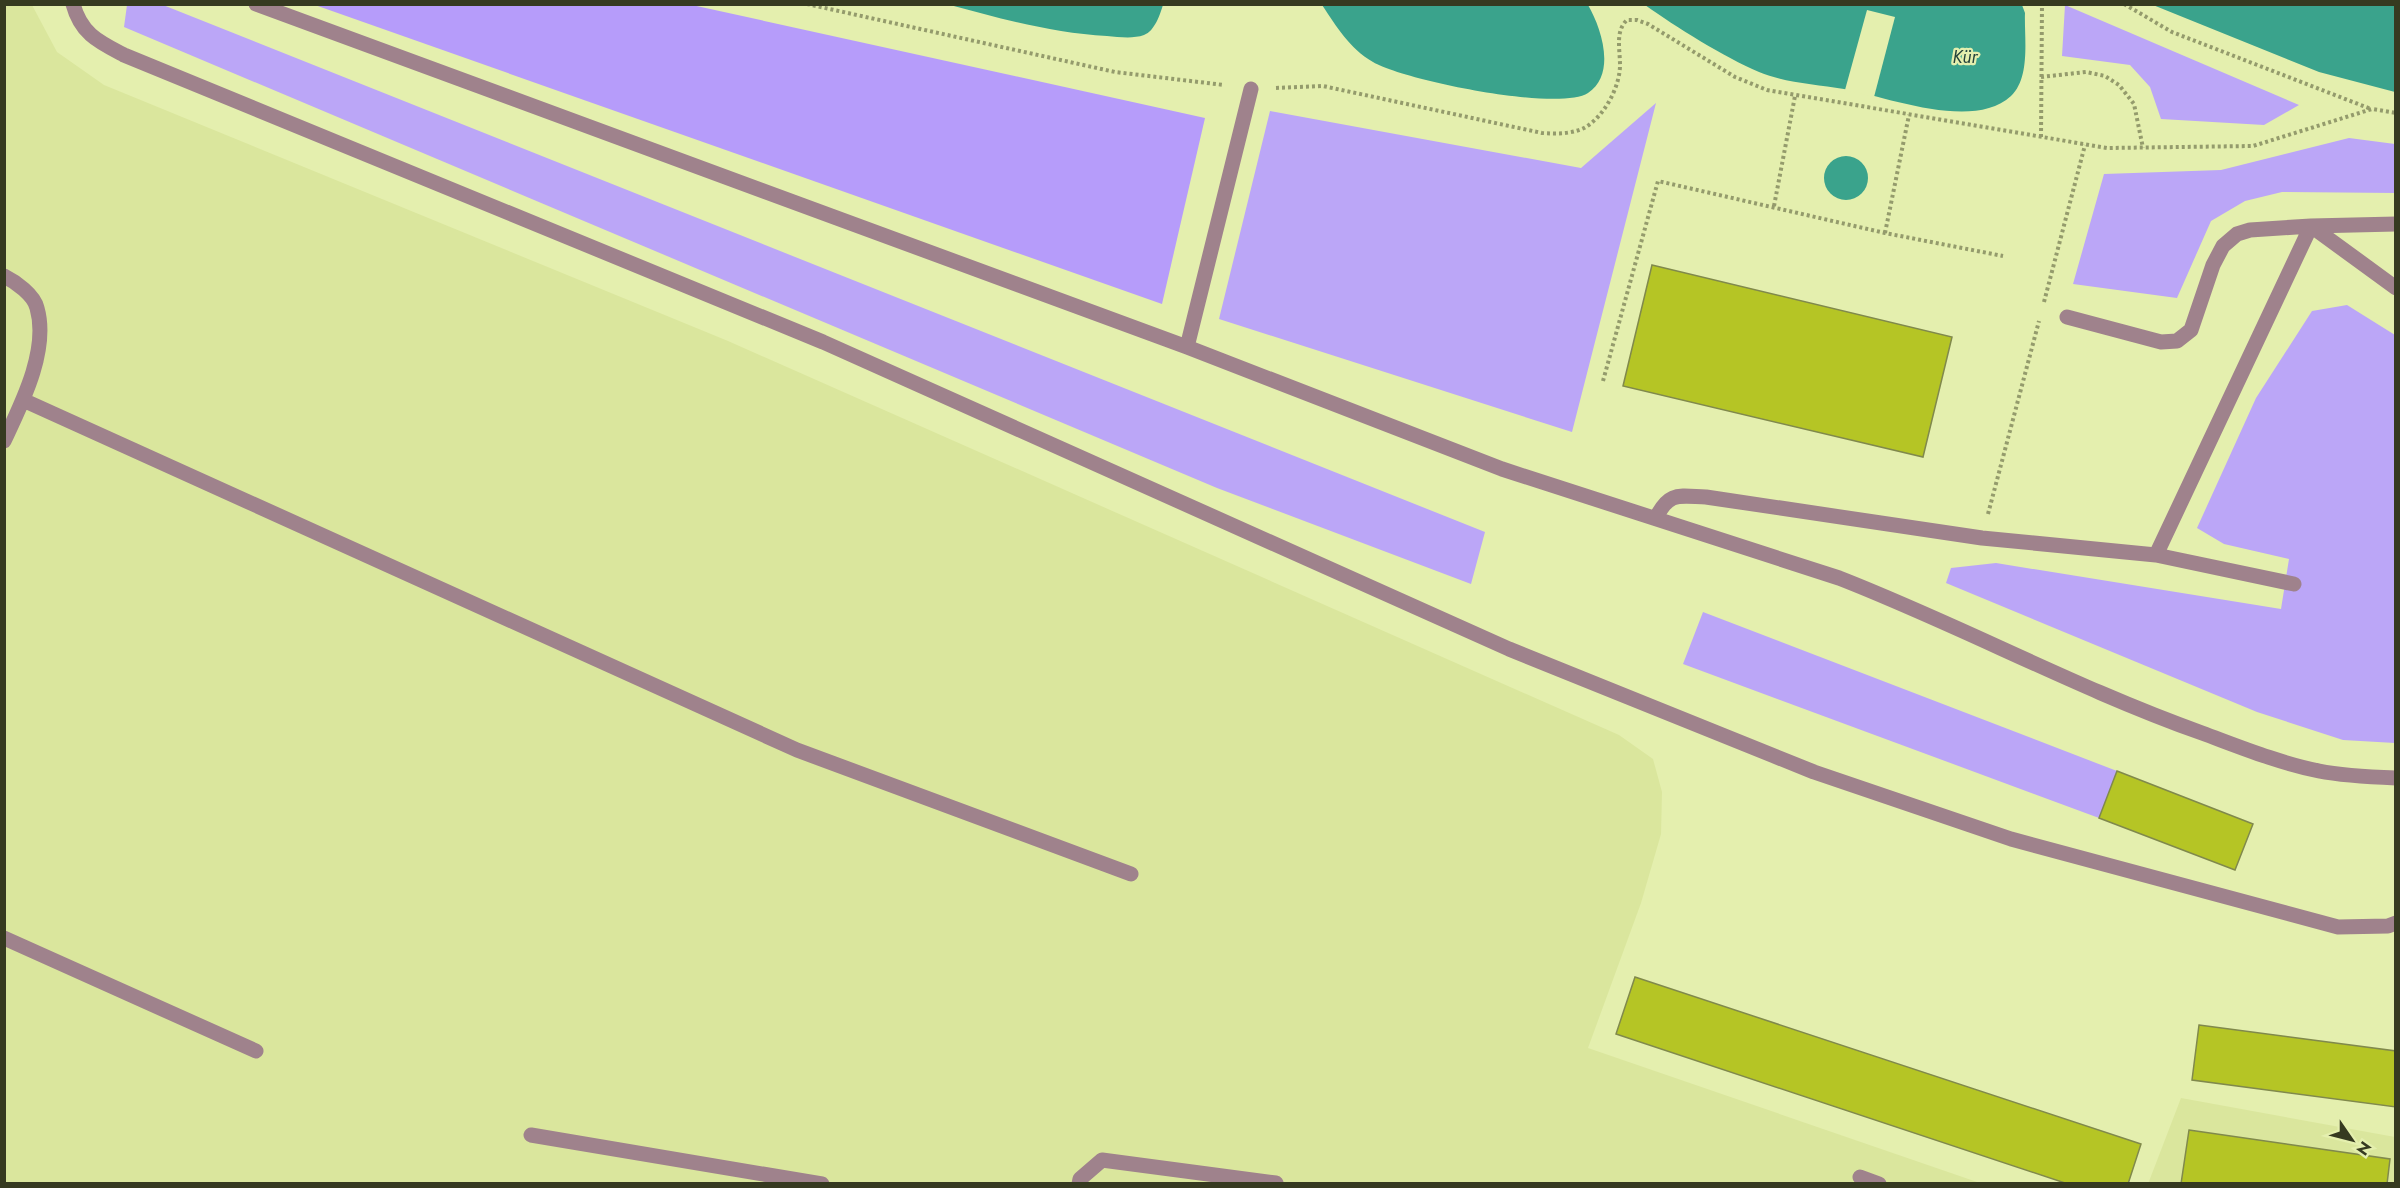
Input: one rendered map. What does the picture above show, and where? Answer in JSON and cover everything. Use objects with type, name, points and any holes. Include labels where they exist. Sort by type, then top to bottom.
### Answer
[{"type":"street","points":[[73,4],[85,30],[93,38],[124,55],[823,342],[1509,649],[1814,772],[2011,839],[2338,927],[2388,926],[2396,923]]},
{"type":"street","points":[[256,4],[1187,346],[1502,469],[1839,578],[1880,594],[2136,709],[2240,747],[2318,771],[2362,777],[2396,778]]},
{"type":"street","points":[[1187,346],[1251,89]]},
{"type":"street","points":[[2067,317],[2161,342],[2177,341],[2191,330],[2213,265],[2223,246],[2237,234],[2250,230],[2312,226],[2396,224]]},
{"type":"street","points":[[2312,226],[2396,288]]},
{"type":"street","points":[[2156,555],[2312,226]]},
{"type":"street","points":[[4,276],[16,282],[37,305],[42,339],[23,400],[4,441]]},
{"type":"street","points":[[23,400],[797,750],[1131,874]]},
{"type":"street","points":[[1656,518],[1664,502],[1677,496],[1706,497],[1982,538],[2156,555],[2294,584]]},
{"type":"street","points":[[4,938],[256,1051]]},
{"type":"street","points":[[531,1135],[822,1184]]},
{"type":"street","points":[[1079,1184],[1080,1179],[1102,1160],[1276,1183]]},
{"type":"street","points":[[1860,1178],[1879,1184]]},
{"type":"path","points":[[807,4],[1115,72],[1251,89],[1323,86],[1542,134],[1564,134],[1585,127],[1601,113],[1614,93],[1620,68],[1619,36],[1627,20],[1648,24],[1735,77],[1767,90],[2108,148],[2253,146],[2372,109]]},
{"type":"path","points":[[2041,137],[2042,4]]},
{"type":"path","points":[[2124,4],[2172,32],[2372,109],[2396,113]]},
{"type":"path","points":[[2041,77],[2086,72],[2105,76],[2119,85],[2134,104],[2143,148]]},
{"type":"path","points":[[1774,206],[1795,96]]},
{"type":"path","points":[[1885,233],[1909,115]]},
{"type":"path","points":[[2043,306],[2085,145]]},
{"type":"path","points":[[1603,381],[1658,181],[1885,233],[2003,256]]},
{"type":"path","points":[[1982,538],[2040,318]]},
{"type":"shaded area","points":[[5,4],[32,5],[57,52],[104,85],[728,341],[1619,735],[1653,759],[1662,792],[1661,834],[1641,903],[1588,1048],[1980,1183],[5,1184]]},
{"type":"shaded area","points":[[127,5],[163,5],[1485,532],[1471,584],[1217,488],[124,27]]},
{"type":"shaded area","points":[[315,5],[692,5],[1205,118],[1162,304]]},
{"type":"shaded area","points":[[2065,5],[2299,105],[2264,125],[2161,119],[2150,87],[2130,65],[2062,56]]},
{"type":"shaded area","points":[[1656,103],[1572,432],[1219,319],[1270,111],[1581,168]]},
{"type":"shaded area","points":[[2349,138],[2395,144],[2395,193],[2282,192],[2245,201],[2211,221],[2177,298],[2073,284],[2104,174],[2221,170]]},
{"type":"shaded area","points":[[2347,305],[2395,335],[2395,743],[2343,740],[2257,712],[1946,583],[1951,568],[1996,563],[2281,609],[2289,559],[2224,544],[2197,528],[2256,398],[2312,311]]},
{"type":"shaded area","points":[[1703,612],[2117,771],[2099,818],[1683,664]]},
{"type":"shaded area","points":[[2181,1098],[2395,1137],[2395,1183],[2148,1184]]},
{"type":"water","points":[[950,5],[1163,5],[1157,22],[1148,33],[1126,37],[1047,29]]},
{"type":"water","points":[[1322,5],[1588,5],[1598,25],[1604,50],[1602,74],[1597,85],[1588,93],[1571,98],[1546,99],[1515,96],[1446,85],[1373,62],[1344,36]]},
{"type":"water","name":"Kür","points":[[1645,5],[2022,5],[2025,13],[2024,68],[2017,88],[2011,96],[1995,106],[1975,111],[1930,109],[1844,89],[1769,76],[1700,41]]},
{"type":"water","points":[[2153,5],[2395,5],[2395,92],[2319,72]]},
{"type":"water","points":[[1846,156],[1861,163],[1868,178],[1861,193],[1846,200],[1831,193],[1824,178],[1831,163]]},
{"type":"pier","points":[[1867,10],[1895,17],[1874,97],[1845,90]]},
{"type":"building","points":[[1652,265],[1952,337],[1923,457],[1623,386]]},
{"type":"building","points":[[2117,771],[2253,824],[2235,870],[2099,818]]},
{"type":"building","points":[[1635,977],[2141,1144],[2128,1184],[2068,1184],[1616,1034]]},
{"type":"building","points":[[2199,1025],[2396,1051],[2396,1107],[2192,1080]]},
{"type":"building","points":[[2189,1130],[2390,1159],[2387,1184],[2181,1184]]}]
